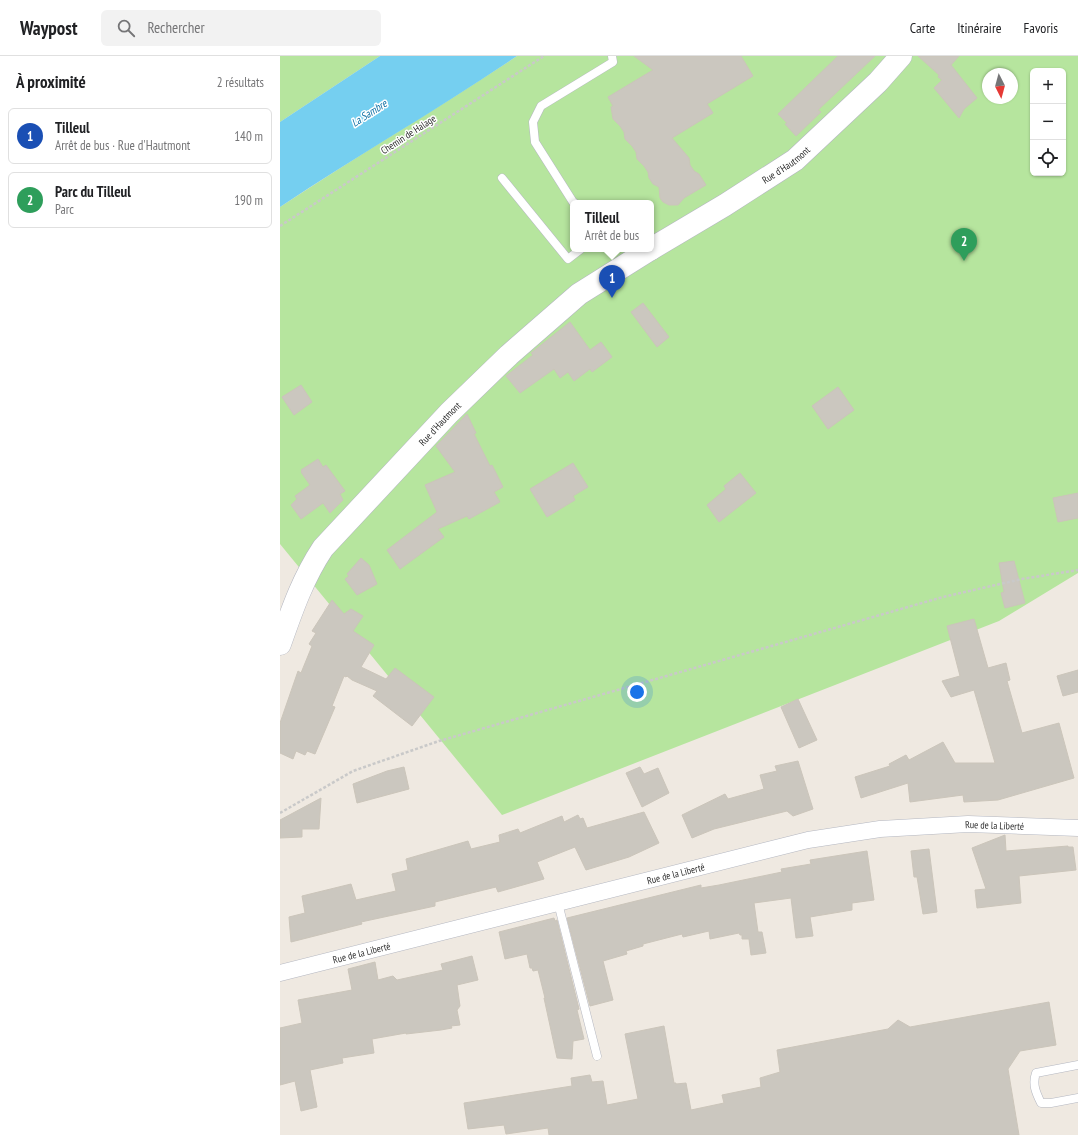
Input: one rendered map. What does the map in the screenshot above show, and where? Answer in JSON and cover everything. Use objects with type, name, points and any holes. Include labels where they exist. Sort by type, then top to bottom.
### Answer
[{"type":"street","name":"Rue d'Hautmont","points":[[654,246],[725,205],[796,160],[878,82],[901,56]]},
{"type":"street","name":"Rue d'Hautmont","points":[[280,644],[299,591],[310,568],[323,548],[409,455],[448,413],[498,365],[579,294],[644,252]]},
{"type":"street","name":"Rue de la Liberté","points":[[280,973],[808,840],[880,829],[968,824],[1078,828]]},
{"type":"lane","points":[[572,200],[535,142],[533,122],[541,106],[613,62],[612,56]]},
{"type":"lane","points":[[502,178],[568,259],[577,252]]},
{"type":"lane","points":[[558,903],[597,1056]]},
{"type":"lane","points":[[1078,1065],[1036,1073],[1034,1080],[1036,1093],[1041,1103],[1051,1103],[1078,1098]]},
{"type":"path","name":"Chemin de Halage","points":[[280,226],[544,56]]},
{"type":"path","points":[[280,813],[352,771],[439,741],[943,597],[1022,579],[1078,570]]},
{"type":"green space","points":[[280,56],[380,56],[280,122]]},
{"type":"green space","points":[[517,56],[1078,56],[1078,573],[999,621],[502,815],[280,544],[280,207]]},
{"type":"water","name":"La Sambre","points":[[380,56],[517,56],[280,207],[280,122]]},
{"type":"building","points":[[634,56],[741,56],[753,76],[707,104],[713,113],[672,138],[689,158],[690,165],[694,171],[699,174],[706,185],[684,198],[678,205],[669,205],[663,202],[660,198],[659,187],[653,184],[649,178],[648,172],[637,159],[636,152],[625,139],[624,132],[613,119],[611,107],[613,106],[608,97],[653,70]]},
{"type":"building","points":[[838,56],[875,56],[818,110],[821,112],[796,136],[785,124],[787,123],[778,114]]},
{"type":"building","points":[[918,56],[959,56],[951,65],[977,98],[964,109],[959,118],[934,88],[942,80],[938,77],[939,75]]},
{"type":"building","points":[[643,303],[669,337],[657,347],[631,312]]},
{"type":"building","points":[[570,322],[590,350],[601,342],[612,357],[592,372],[590,369],[574,381],[568,372],[560,378],[554,369],[520,393],[506,376],[533,355],[531,353]]},
{"type":"building","points":[[301,385],[312,402],[294,415],[282,397]]},
{"type":"building","points":[[838,387],[854,410],[828,429],[812,406]]},
{"type":"building","points":[[467,414],[476,433],[474,434],[490,466],[492,465],[503,487],[494,492],[500,502],[469,519],[467,516],[438,529],[444,537],[400,569],[387,550],[437,512],[425,485],[455,472],[436,446]]},
{"type":"building","points":[[318,459],[323,467],[326,465],[345,491],[340,494],[343,500],[330,513],[323,503],[301,519],[291,505],[297,499],[295,496],[310,485],[301,470]]},
{"type":"building","points":[[573,463],[588,487],[573,496],[575,500],[547,517],[530,489]]},
{"type":"building","points":[[740,473],[756,493],[719,522],[707,505],[726,489],[724,486]]},
{"type":"building","points":[[1078,493],[1078,518],[1058,522],[1053,498]]},
{"type":"building","points":[[361,558],[369,565],[377,584],[357,595],[345,579],[349,576],[347,574]]},
{"type":"building","points":[[1014,561],[1025,603],[1005,608],[1001,593],[1004,592],[999,563]]},
{"type":"building","points":[[332,600],[344,614],[351,609],[363,616],[353,631],[374,645],[361,667],[386,679],[395,668],[434,697],[412,726],[373,696],[377,691],[352,680],[347,676],[344,676],[332,706],[335,707],[315,754],[307,751],[305,755],[296,751],[293,759],[280,753],[280,723],[298,671],[301,673],[312,646],[309,644],[316,633],[312,631]]},
{"type":"building","points":[[974,619],[988,668],[1006,663],[1010,680],[1007,681],[1022,733],[1059,723],[1074,778],[998,800],[964,802],[963,795],[910,802],[908,783],[861,798],[855,777],[890,766],[889,764],[906,755],[909,760],[943,742],[955,763],[995,763],[974,690],[951,697],[942,681],[960,676],[947,626]]},
{"type":"building","points":[[1078,670],[1078,692],[1063,696],[1057,676]]},
{"type":"building","points":[[798,699],[817,740],[799,748],[781,707]]},
{"type":"building","points":[[798,761],[813,809],[793,816],[787,811],[714,829],[692,838],[682,815],[725,794],[728,799],[764,789],[760,775],[777,771],[775,766]]},
{"type":"building","points":[[404,767],[409,789],[357,803],[353,784],[387,771]]},
{"type":"building","points":[[640,767],[644,774],[658,768],[669,793],[642,807],[626,773]]},
{"type":"building","points":[[321,798],[319,829],[302,829],[302,837],[280,838],[280,820]]},
{"type":"building","points":[[644,812],[659,843],[629,857],[586,870],[575,847],[537,862],[544,879],[498,892],[496,887],[435,902],[435,906],[361,922],[362,924],[291,942],[289,917],[305,913],[302,896],[351,884],[356,900],[396,891],[392,874],[408,870],[406,859],[468,841],[471,849],[500,842],[499,835],[518,829],[520,833],[562,816],[564,822],[578,815],[580,819],[583,818],[587,828]]},
{"type":"building","points":[[1005,835],[1006,851],[1068,846],[1073,847],[1076,870],[1019,876],[1021,903],[977,908],[975,890],[986,889],[972,848]]},
{"type":"building","points":[[929,849],[937,912],[923,914],[917,877],[914,877],[911,851]]},
{"type":"building","points":[[867,851],[874,900],[852,903],[852,910],[810,917],[813,936],[796,938],[791,898],[754,903],[758,932],[762,932],[766,953],[751,955],[749,939],[742,939],[742,935],[739,933],[710,939],[709,931],[683,937],[682,934],[643,944],[643,946],[626,951],[627,954],[603,961],[613,1000],[590,1006],[567,918],[701,885],[701,888],[782,872],[781,869],[811,864],[810,860]]},
{"type":"building","points":[[554,918],[555,921],[557,920],[579,1009],[577,1010],[584,1039],[573,1041],[572,1059],[557,1058],[538,970],[533,971],[532,968],[530,968],[527,954],[505,959],[499,932]]},
{"type":"building","points":[[472,956],[478,980],[457,985],[460,1006],[457,1010],[460,1025],[451,1026],[452,1028],[441,1030],[406,1033],[372,1039],[374,1053],[342,1058],[343,1063],[310,1070],[317,1107],[301,1111],[295,1081],[280,1085],[280,1028],[302,1023],[298,1000],[352,990],[348,969],[375,962],[378,980],[393,976],[397,980],[443,970],[441,964]]},
{"type":"building","points":[[1049,1002],[1056,1045],[1020,1051],[1008,1069],[1019,1135],[549,1135],[548,1128],[506,1134],[504,1125],[468,1129],[464,1103],[572,1086],[571,1078],[590,1075],[592,1082],[603,1081],[607,1105],[638,1099],[625,1034],[664,1026],[674,1083],[686,1083],[691,1110],[724,1103],[722,1095],[761,1087],[760,1078],[780,1072],[777,1050],[888,1029],[898,1020],[910,1027]]},
{"type":"place","name":"Parc du Tilleul","points":[[964,261]]},
{"type":"place","name":"Tilleul","points":[[612,298]]}]
